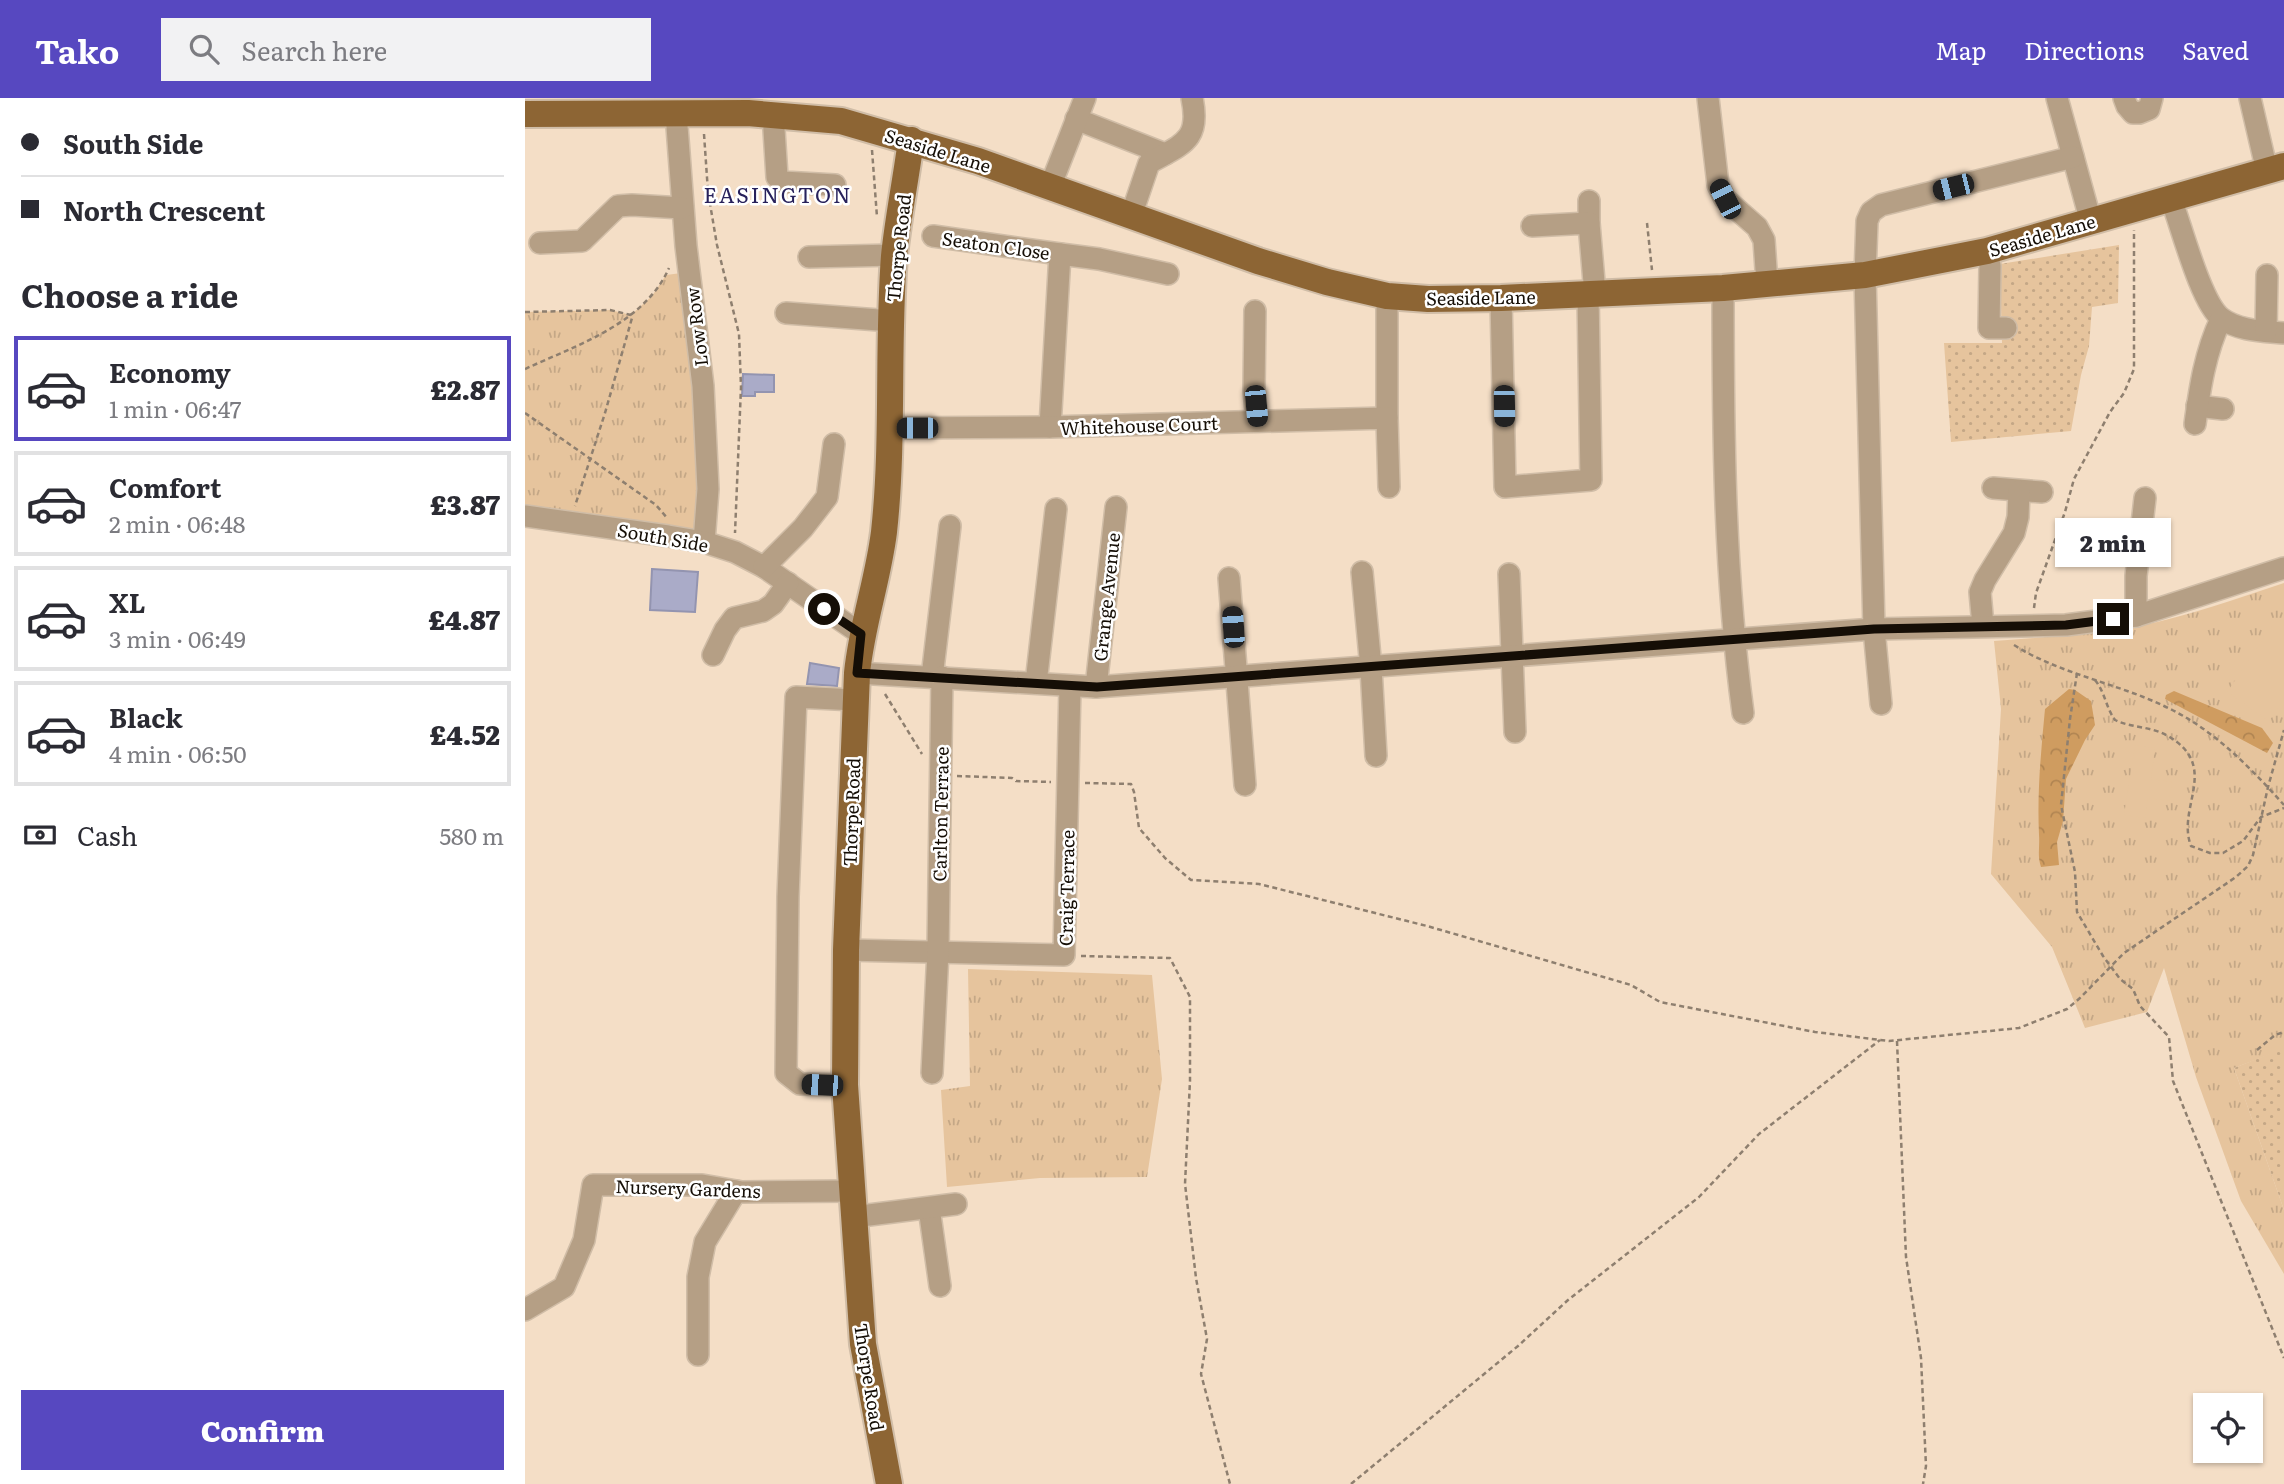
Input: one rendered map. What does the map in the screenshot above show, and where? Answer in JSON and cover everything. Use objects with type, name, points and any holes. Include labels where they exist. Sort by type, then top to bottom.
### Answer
[{"type":"main road","name":"Seaside Lane","points":[[525,114],[690,109],[831,120],[911,140],[1258,261],[1327,282],[1387,296],[1428,299],[1723,288],[1865,275],[1987,251],[2275,169]]},
{"type":"main road","name":"Thorpe Road","points":[[889,1484],[863,1344],[845,1085],[846,950],[857,673],[861,634],[875,585],[884,532],[891,428],[894,255],[911,140]]},
{"type":"street","points":[[1050,187],[1086,98]]},
{"type":"street","points":[[1131,216],[1149,163],[1184,144],[1195,126],[1192,98]]},
{"type":"street","points":[[1708,98],[1718,185],[1725,199],[1757,227],[1764,240],[1767,284]]},
{"type":"street","points":[[2057,98],[2091,222]]},
{"type":"street","points":[[2125,98],[2133,113],[2149,109],[2152,98]]},
{"type":"street","points":[[2250,98],[2275,169]]},
{"type":"street","name":"Low Row","points":[[690,109],[682,208],[703,386],[708,489],[704,542]]},
{"type":"street","points":[[772,114],[777,177],[783,182],[835,185]]},
{"type":"street","points":[[1076,119],[1165,154]]},
{"type":"street","points":[[1881,704],[1874,629],[1865,275],[1867,220],[1871,212],[1881,205],[2073,157]]},
{"type":"street","points":[[2171,199],[2207,301],[2221,318],[2250,330],[2275,332],[2267,275]]},
{"type":"street","points":[[1501,298],[1505,487],[1591,480],[1592,294],[1589,201]]},
{"type":"street","points":[[540,243],[582,241],[618,206],[682,208]]},
{"type":"street","points":[[1532,226],[1589,223]]},
{"type":"street","name":"Seaton Close","points":[[933,236],[1099,259],[1168,274]]},
{"type":"street","points":[[1987,251],[1990,267],[1989,328],[2005,328]]},
{"type":"street","points":[[1049,427],[1060,254]]},
{"type":"street","points":[[809,257],[894,255]]},
{"type":"street","points":[[1723,288],[1724,491],[1733,640],[1743,713]]},
{"type":"street","points":[[1387,296],[1389,487]]},
{"type":"street","points":[[1255,311],[1254,390],[1257,421]]},
{"type":"street","points":[[786,313],[892,321]]},
{"type":"street","points":[[2221,318],[2209,343],[2196,415],[2223,409]]},
{"type":"street","name":"Whitehouse Court","points":[[891,428],[1049,427],[1387,418]]},
{"type":"street","points":[[764,567],[803,528],[827,497],[834,444]]},
{"type":"street","points":[[1993,488],[2042,492]]},
{"type":"street","points":[[1988,626],[1980,592],[2014,533],[2019,491]]},
{"type":"street","points":[[2136,616],[2136,576],[2145,498]]},
{"type":"street","name":"Grange Avenue","points":[[1097,687],[1116,507]]},
{"type":"street","points":[[1036,684],[1056,509]]},
{"type":"street","name":"South Side","points":[[525,516],[704,542],[735,552],[764,567],[861,634]]},
{"type":"street","name":"Carlton Terrace","points":[[932,1073],[938,951],[937,677],[950,526]]},
{"type":"street","points":[[857,673],[1097,687],[1874,629],[2066,625],[2136,616],[2284,568]]},
{"type":"street","points":[[1362,572],[1376,756]]},
{"type":"street","points":[[1509,574],[1510,658],[1515,732]]},
{"type":"street","points":[[1229,578],[1245,785]]},
{"type":"street","points":[[713,655],[734,618],[763,611],[773,604],[788,583]]},
{"type":"street","name":"Craig Terrace","points":[[846,950],[1064,955],[1070,686]]},
{"type":"street","points":[[845,1085],[800,1084],[786,1073],[788,897],[796,697],[855,700]]},
{"type":"street","name":"Nursery Gardens","points":[[525,1310],[564,1287],[584,1240],[593,1185],[702,1185],[736,1191],[851,1191]]},
{"type":"street","points":[[698,1356],[698,1277],[705,1242],[736,1191]]},
{"type":"street","points":[[853,1217],[956,1204]]},
{"type":"street","points":[[929,1208],[940,1286]]},
{"type":"path","points":[[690,109],[704,158],[717,245],[739,334],[735,552]]},
{"type":"path","points":[[870,129],[877,217]]},
{"type":"path","points":[[2031,626],[2036,593],[2074,479],[2110,412],[2124,393],[2134,369],[2134,209]]},
{"type":"path","points":[[1647,223],[1654,291]]},
{"type":"path","points":[[525,369],[607,331],[631,316],[652,296],[666,275],[674,256],[686,246]]},
{"type":"path","points":[[525,312],[610,310],[631,316]]},
{"type":"path","points":[[568,521],[590,460],[631,316]]},
{"type":"path","points":[[525,413],[656,505],[666,514],[669,522],[668,536]]},
{"type":"path","points":[[1988,626],[2015,646],[2036,657],[2163,705],[2195,721],[2227,747],[2284,806],[2261,817],[2242,841],[2224,853],[2210,853],[2191,846],[2186,825],[2193,803],[2195,781],[2194,768],[2188,753],[2167,735],[2115,720],[2110,715],[2104,695],[2094,679]]},
{"type":"path","points":[[2077,673],[2061,805],[2075,872],[2077,912],[2120,979],[2133,989],[2140,1006],[2169,1037],[2172,1081],[2284,1358]]},
{"type":"path","points":[[1068,782],[1131,784],[1135,792],[1139,828],[1165,858],[1191,880],[1259,884],[1427,926],[1631,985],[1660,1002],[1815,1032],[1897,1040],[2019,1028],[2067,1009],[2110,965],[2132,947],[2242,872],[2253,855],[2284,730]]},
{"type":"path","points":[[1064,955],[1170,958],[1190,997],[1190,1081],[1185,1184],[1206,1339],[1201,1374],[1230,1484]]},
{"type":"path","points":[[2257,1050],[2275,1035],[2284,1032]]},
{"type":"path","points":[[1351,1484],[1518,1346],[1578,1292],[1699,1197],[1759,1134],[1881,1040]]},
{"type":"path","points":[[1897,1040],[1906,1257],[1921,1357],[1926,1466],[1923,1484]]},
{"type":"green space","points":[[2119,245],[2118,303],[2092,307],[2089,346],[2071,431],[1951,442],[1944,343],[2002,343],[2000,264]]},
{"type":"green space","points":[[689,272],[704,542],[525,516],[525,312],[610,310],[631,315],[652,296],[666,275]]},
{"type":"green space","points":[[2284,583],[2284,1049],[2234,1068],[2284,1210],[2284,1274],[2241,1201],[2196,1077],[2164,968],[2147,1012],[2085,1028],[2052,947],[1991,874],[2001,709],[1994,641],[2085,634],[2139,626],[2194,612]]},
{"type":"green space","points":[[2272,626],[2284,634],[2284,699],[2269,721],[2227,692]]},
{"type":"green space","points":[[2069,689],[2091,701],[2095,725],[2066,779],[2063,821],[2057,842],[2059,865],[2041,867],[2039,803],[2045,709]]},
{"type":"green space","points":[[2174,691],[2262,728],[2273,743],[2267,753],[2165,699],[2166,695]]},
{"type":"green space","points":[[2135,745],[2155,748],[2151,779],[2172,782],[2169,801],[2148,798],[2145,818],[2124,815]]},
{"type":"green space","points":[[968,969],[1152,975],[1162,1079],[1147,1177],[1040,1178],[947,1187],[941,1090],[970,1086]]},
{"type":"green space","points":[[2284,1048],[2284,1210],[2234,1068]]},
{"type":"building","points":[[743,374],[774,375],[774,392],[755,392],[755,396],[742,396]]},
{"type":"building","points":[[652,569],[698,572],[695,612],[650,610]]},
{"type":"building","points":[[810,663],[839,668],[837,686],[807,684]]},
{"type":"district","name":"EASINGTON","points":[[778,193]]},
{"type":"route","points":[[824,609],[861,634],[857,673],[1097,687],[1874,629],[2066,625],[2113,619]]}]
